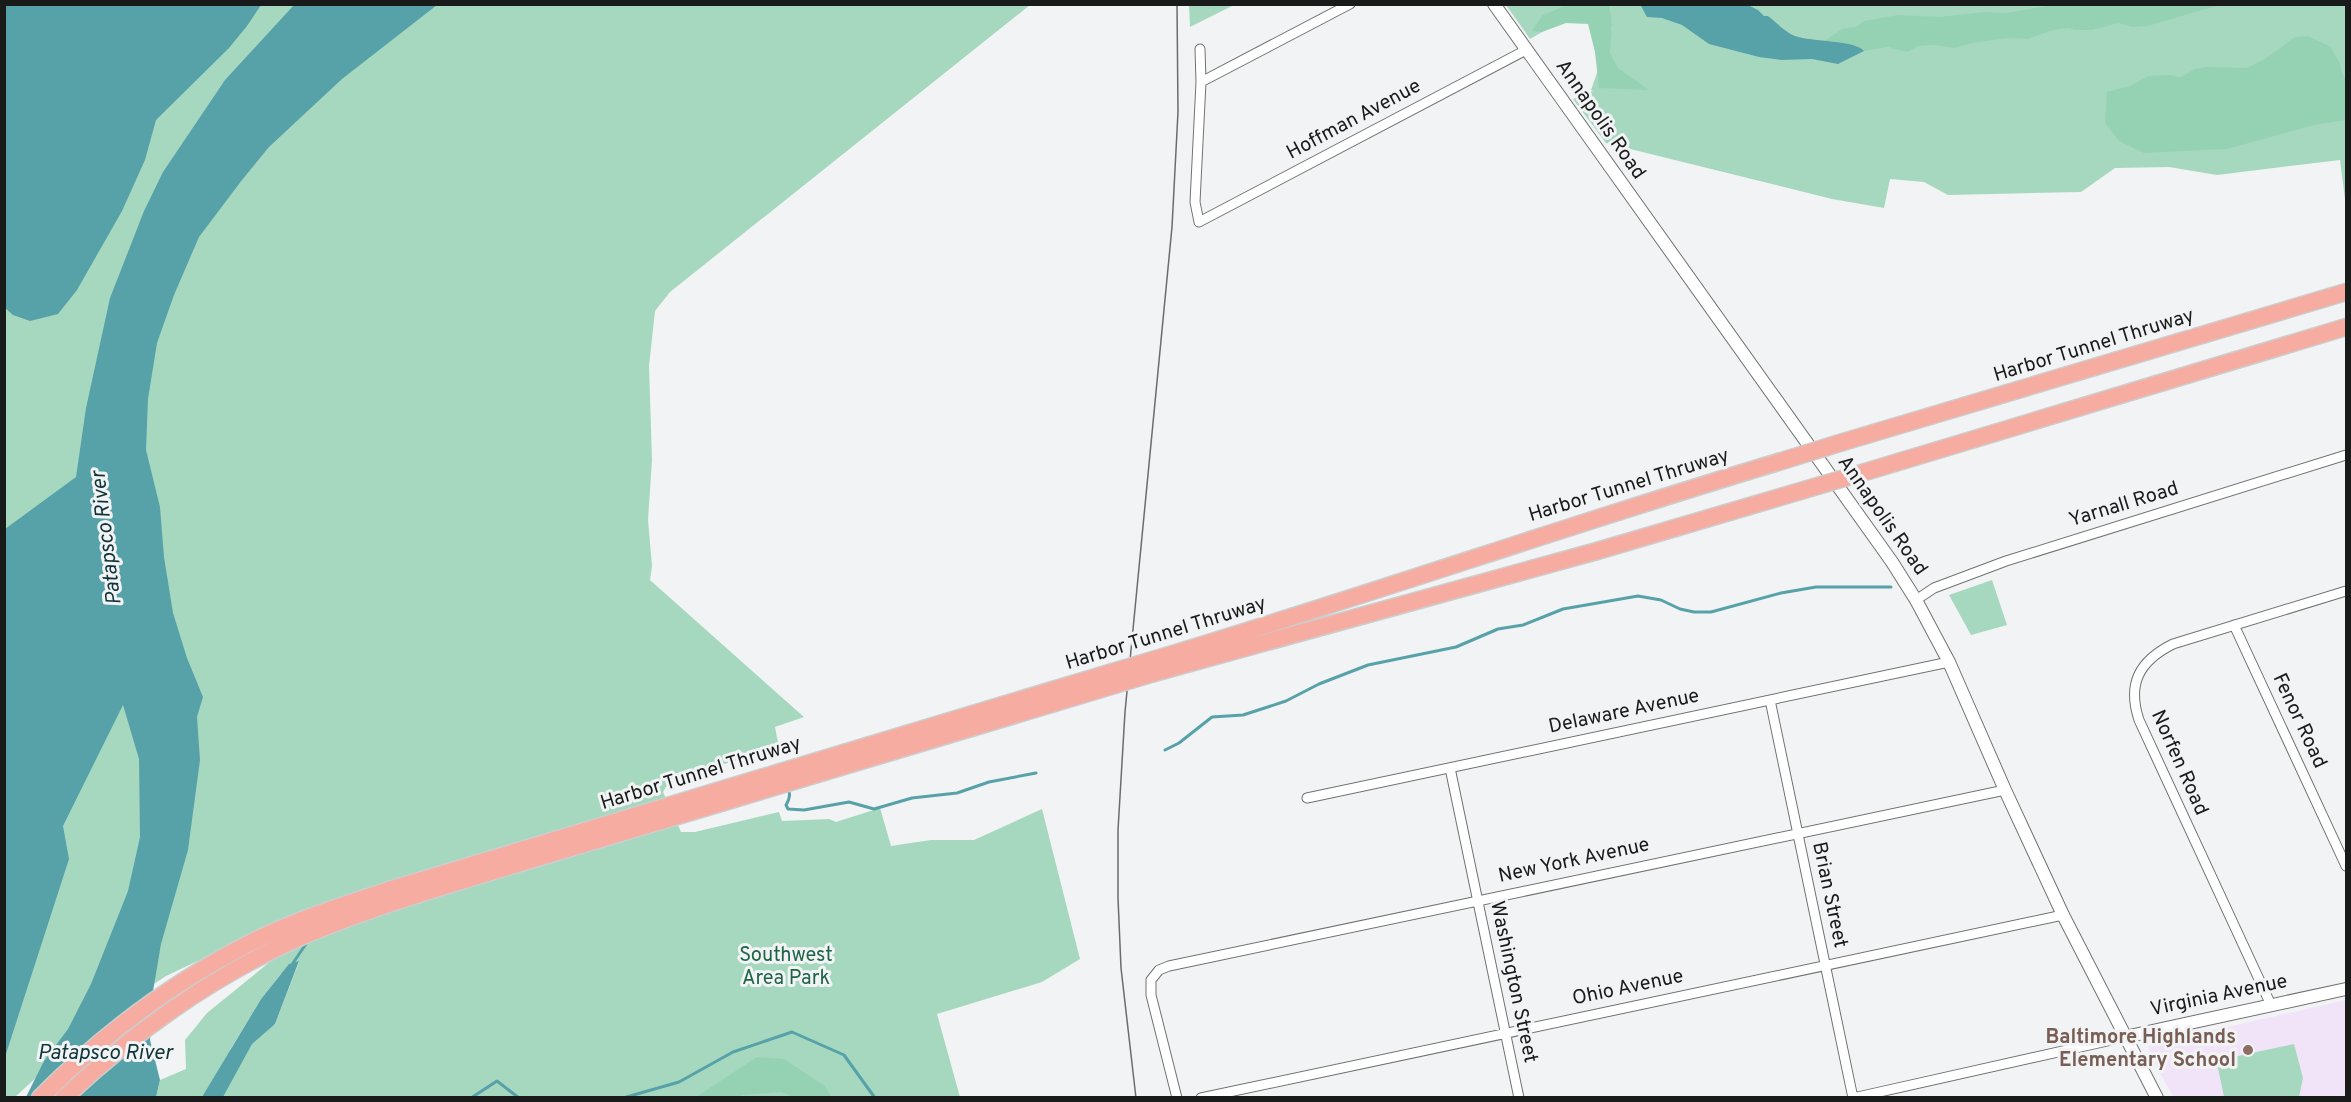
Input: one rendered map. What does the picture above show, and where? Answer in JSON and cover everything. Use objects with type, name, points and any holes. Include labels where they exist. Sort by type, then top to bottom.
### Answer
[{"type":"highway","name":"Harbor Tunnel Thruway","points":[[64,1098],[122,1046],[193,995],[272,951],[326,927],[411,896],[863,754],[1155,666],[1608,513],[2317,301],[2346,290]]},
{"type":"highway","name":"Harbor Tunnel Thruway","points":[[1155,666],[1597,551],[2346,327]]},
{"type":"highway","name":"Harbor Tunnel Thruway","points":[[40,1098],[66,1071],[118,1027],[193,976],[249,944],[317,914],[399,887],[863,754]]},
{"type":"main road","name":"Annapolis Road","points":[[1494,4],[1892,562],[1916,600],[1949,662],[2063,915],[2157,1098]]},
{"type":"main road","name":"Virginia Avenue","points":[[2125,1037],[2346,989]]},
{"type":"street","points":[[1200,49],[1201,82],[1350,4]]},
{"type":"street","name":"Hoffman Avenue","points":[[1201,82],[1195,202],[1199,222],[1526,50]]},
{"type":"street","name":"Yarnall Road","points":[[1916,600],[1934,588],[2006,561],[2346,455]]},
{"type":"street","name":"Norfen Road","points":[[2271,1005],[2135,707],[2136,681],[2150,659],[2173,644],[2346,591]]},
{"type":"street","name":"Fenor Road","points":[[2234,625],[2346,866]]},
{"type":"street","name":"Delaware Avenue","points":[[1307,798],[1949,662]]},
{"type":"street","name":"Brian Street","points":[[1770,700],[1853,1098]]},
{"type":"street","name":"Washington Street","points":[[1450,768],[1519,1098]]},
{"type":"street","name":"New York Avenue","points":[[1177,1098],[1151,995],[1151,980],[1154,975],[1168,966],[2005,790]]},
{"type":"street","name":"Ohio Avenue","points":[[1202,1098],[2063,915]]},
{"type":"street","name":"Virginia Avenue","points":[[1853,1098],[2125,1037]]},
{"type":"shaded area","name":"Baltimore Highlands Elementary School","points":[[2346,1000],[2346,1097],[2173,1097],[2150,1054],[2148,1045]]},
{"type":"green space","points":[[1189,4],[1234,5],[1190,27]]},
{"type":"green space","points":[[2058,4],[2219,5],[2148,26],[2132,27],[2118,23],[2092,30],[2070,28],[2053,30],[2028,39],[2008,38],[1955,48],[1933,45],[1918,46],[1907,52],[1888,47],[1864,51],[1823,42],[1842,29],[1856,27],[1864,21],[1898,15],[1939,17],[1984,12],[2006,13]]},
{"type":"green space","name":"Southwest Area Park","points":[[5,5],[1030,5],[670,292],[655,311],[649,366],[652,460],[648,520],[652,566],[650,580],[804,717],[775,727],[779,748],[670,780],[663,792],[681,832],[695,832],[779,812],[782,821],[829,819],[836,822],[880,808],[891,846],[931,840],[974,840],[1042,809],[1080,959],[1042,982],[937,1014],[960,1097],[156,1097],[160,1080],[186,1069],[185,1040],[207,1013],[282,952],[240,941],[166,976],[99,1020],[15,1097],[5,1098]],"holes":[[[299,962],[275,1024],[230,1050],[261,999],[280,975]]]},
{"type":"green space","points":[[1506,5],[1589,5],[1530,39]]},
{"type":"green space","points":[[1567,5],[1610,5],[1612,25],[1610,53],[1618,68],[1649,90],[1599,88],[1595,52],[1588,24],[1566,23],[1542,32],[1532,31],[1543,15]]},
{"type":"green space","points":[[1610,5],[2346,5],[2346,207],[2340,160],[2217,175],[2169,167],[2115,168],[2081,192],[1948,195],[1924,182],[1890,179],[1884,208],[1832,199],[1606,143],[1573,99],[1593,91],[1591,90],[1612,29]]},
{"type":"green space","points":[[2308,36],[2331,47],[2340,64],[2346,81],[2346,120],[2314,125],[2227,149],[2144,153],[2119,141],[2105,123],[2107,92],[2130,86],[2148,76],[2181,77],[2195,69],[2206,67],[2246,68],[2265,59],[2295,37]]},
{"type":"green space","points":[[1992,580],[2007,625],[1971,635],[1949,595]]},
{"type":"green space","points":[[2294,1044],[2303,1078],[2299,1097],[2224,1097],[2218,1068],[2224,1059]]},
{"type":"green space","points":[[757,1057],[784,1059],[825,1086],[831,1097],[793,1097],[781,1092],[738,1097],[696,1097]]},
{"type":"water","points":[[5,4],[261,5],[229,48],[156,120],[145,160],[122,211],[77,290],[58,314],[30,321],[13,315],[5,308]]},
{"type":"water","points":[[1643,4],[1748,5],[1764,16],[1768,16],[1795,36],[1843,43],[1859,47],[1864,51],[1838,64],[1812,59],[1781,60],[1759,57],[1709,44],[1682,25],[1662,18],[1647,17],[1641,6]]},
{"type":"water","name":"Patapsco River","points":[[294,5],[437,5],[342,79],[269,147],[199,237],[174,295],[157,343],[148,399],[146,450],[160,507],[164,557],[173,613],[187,658],[203,697],[197,717],[200,760],[188,850],[161,944],[153,991],[150,1040],[160,1080],[156,1097],[26,1097],[44,1061],[68,1029],[91,984],[128,891],[140,837],[139,759],[123,705],[63,826],[69,859],[5,1057],[5,529],[76,477],[86,408],[110,298],[144,211],[163,172],[225,80]]},
{"type":"water","points":[[299,961],[275,1024],[252,1044],[223,1097],[202,1097],[261,999],[289,964]]},
{"type":"waterway","points":[[1165,750],[1179,743],[1212,717],[1243,715],[1286,701],[1319,684],[1368,665],[1456,647],[1498,629],[1523,625],[1563,609],[1638,596],[1661,600],[1680,609],[1711,612],[1781,593],[1816,587],[1891,587]]},
{"type":"waterway","points":[[788,789],[789,797],[786,805],[788,809],[804,810],[849,802],[874,809],[912,798],[957,793],[989,782],[1036,773]]},
{"type":"waterway","points":[[293,963],[308,941]]},
{"type":"waterway","points":[[623,1098],[679,1082],[733,1052],[792,1032],[844,1055],[875,1098]]},
{"type":"waterway","points":[[471,1098],[497,1081],[519,1098]]},
{"type":"tram line","points":[[1136,1098],[1121,968],[1118,830],[1125,712],[1172,227],[1178,112],[1177,4]]},
{"type":"place","name":"Baltimore Highlands Elementary School","points":[[2248,1050]]}]
